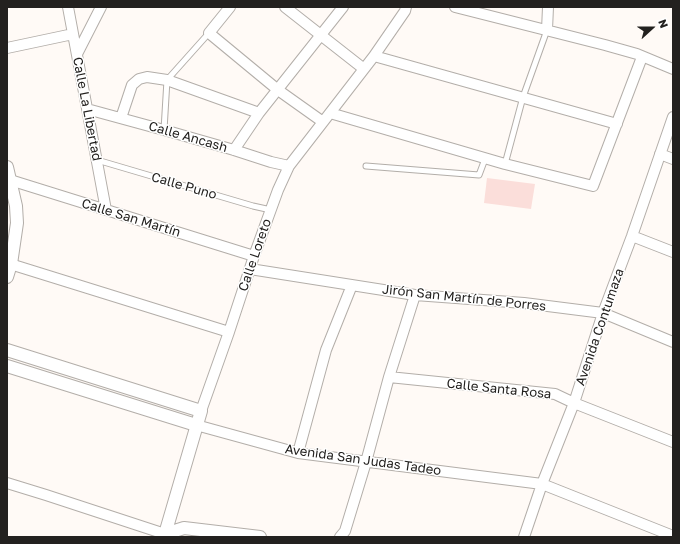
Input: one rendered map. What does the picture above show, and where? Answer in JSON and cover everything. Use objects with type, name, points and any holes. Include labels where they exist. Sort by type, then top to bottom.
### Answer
[{"type":"street","name":"Calle La Libertad","points":[[68,7],[106,210]]},
{"type":"street","points":[[77,54],[101,7]]},
{"type":"street","points":[[230,7],[209,33],[278,90],[323,122]]},
{"type":"street","points":[[285,7],[364,69]]},
{"type":"street","points":[[234,150],[259,113],[343,7]]},
{"type":"street","name":"Calle Loreto","points":[[165,535],[196,425],[278,190],[289,166],[374,56],[405,11],[406,7]]},
{"type":"street","points":[[455,7],[605,45],[673,69]]},
{"type":"street","points":[[547,30],[548,7]]},
{"type":"street","points":[[7,48],[73,34]]},
{"type":"street","points":[[374,56],[617,124]]},
{"type":"street","points":[[330,114],[485,159],[593,186],[642,57]]},
{"type":"street","points":[[122,118],[132,85],[139,79],[147,77],[167,80],[259,113]]},
{"type":"street","name":"Calle Ancash","points":[[87,109],[289,166]]},
{"type":"street","name":"Avenida Contumaza","points":[[524,537],[542,484],[574,403],[602,313],[632,236],[673,117]]},
{"type":"street","points":[[660,154],[673,159]]},
{"type":"street","points":[[7,167],[8,180],[16,206],[17,223],[7,277]]},
{"type":"street","name":"Calle San Martín","points":[[8,180],[254,256]]},
{"type":"street","points":[[632,236],[673,252]]},
{"type":"street","points":[[9,264],[229,332]]},
{"type":"street","name":"Jirón San Martín de Porres","points":[[250,269],[415,295],[524,303],[602,313],[673,342]]},
{"type":"street","points":[[298,453],[326,350],[352,285]]},
{"type":"street","points":[[340,537],[345,531],[366,462],[389,377],[415,295]]},
{"type":"street","points":[[7,350],[201,411]]},
{"type":"street","name":"Avenida San Judas Tadeo","points":[[7,366],[196,425],[298,453],[542,484],[673,536]]},
{"type":"street","name":"Calle Santa Rosa","points":[[389,377],[555,394],[673,442]]},
{"type":"street","points":[[7,483],[165,535],[184,528],[260,537]]},
{"type":"lane","points":[[505,164],[523,97],[547,30]]},
{"type":"lane","points":[[164,130],[167,80],[209,33]]},
{"type":"lane","points":[[366,166],[479,175],[485,159]]},
{"type":"lane","name":"Calle Puno","points":[[97,160],[271,210]]},
{"type":"shaded area","points":[[487,178],[535,184],[531,209],[484,203]]}]
